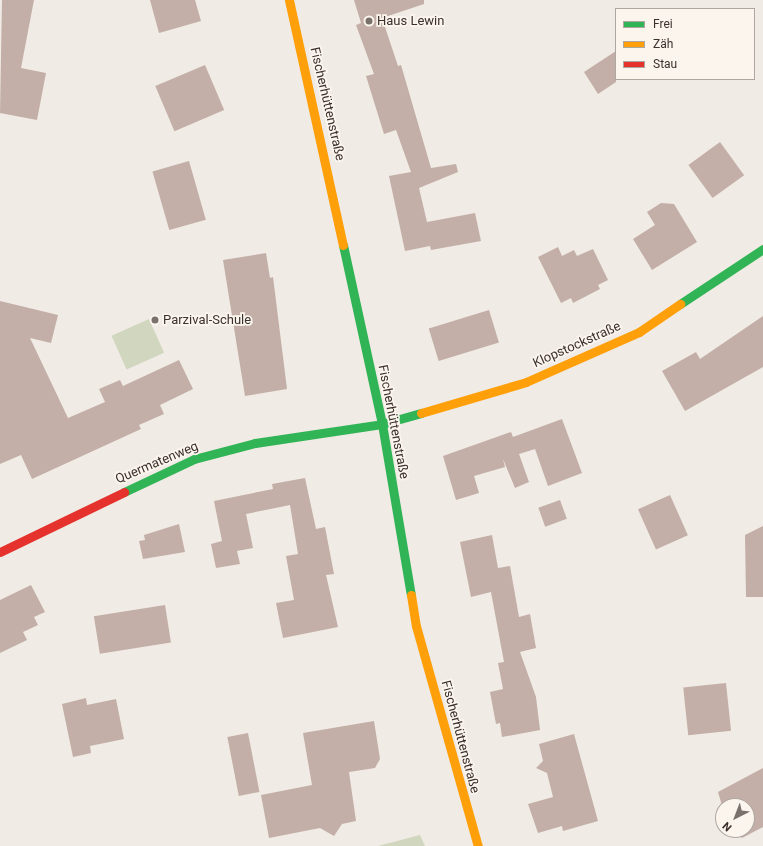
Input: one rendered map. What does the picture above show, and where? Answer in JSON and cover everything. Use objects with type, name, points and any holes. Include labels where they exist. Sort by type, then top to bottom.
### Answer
[{"type":"street","name":"Fischerhüttenstraße","points":[[289,0],[382,424],[416,626],[478,846]]},
{"type":"street","name":"Klopstockstraße","points":[[382,424],[526,382],[639,332],[763,250]]},
{"type":"street","name":"Quermatenweg","points":[[0,552],[194,459],[255,443],[382,424]]},
{"type":"green space","points":[[149,319],[164,353],[127,369],[112,336]]},
{"type":"green space","points":[[420,835],[425,846],[378,846]]},
{"type":"building","points":[[2,0],[34,0],[21,68],[46,73],[37,120],[0,113]]},
{"type":"building","points":[[150,0],[195,0],[201,21],[159,33]]},
{"type":"building","points":[[354,0],[424,0],[424,4],[382,18],[398,66],[401,65],[431,168],[456,164],[458,172],[419,188],[427,222],[475,213],[481,241],[431,250],[430,246],[405,251],[389,176],[411,172],[396,130],[384,134],[366,76],[374,74],[356,25],[361,23]]},
{"type":"building","points":[[615,52],[616,82],[598,94],[584,72]]},
{"type":"building","points":[[205,65],[224,110],[174,131],[155,86]]},
{"type":"building","points":[[720,142],[744,175],[713,198],[688,165]]},
{"type":"building","points":[[189,161],[206,220],[169,230],[152,171]]},
{"type":"building","points":[[661,203],[674,204],[697,242],[652,270],[633,239],[655,225],[647,212]]},
{"type":"building","points":[[558,247],[562,256],[574,250],[577,256],[593,249],[608,280],[598,285],[600,289],[573,303],[571,298],[561,303],[538,257]]},
{"type":"building","points":[[266,253],[270,278],[273,277],[287,389],[245,396],[223,260]]},
{"type":"building","points":[[0,301],[58,315],[51,343],[30,338],[68,418],[105,402],[99,389],[120,380],[123,386],[179,360],[193,389],[160,405],[164,414],[139,425],[141,429],[32,479],[21,455],[0,464]]},
{"type":"building","points":[[489,310],[499,343],[439,361],[429,328]]},
{"type":"building","points":[[763,316],[763,367],[685,411],[662,371],[696,352],[700,359]]},
{"type":"building","points":[[562,419],[582,473],[548,486],[535,449],[519,454],[529,482],[515,488],[503,459],[505,467],[474,476],[479,493],[456,500],[443,456],[511,432],[513,437]]},
{"type":"building","points":[[305,478],[316,529],[325,527],[334,574],[326,575],[338,627],[283,638],[276,603],[294,600],[286,556],[298,554],[290,505],[246,514],[253,548],[237,551],[240,564],[216,568],[211,544],[222,541],[214,501],[273,489],[272,484]]},
{"type":"building","points":[[670,495],[688,535],[656,549],[638,509]]},
{"type":"building","points":[[560,500],[567,519],[545,527],[538,508]]},
{"type":"building","points":[[179,524],[185,552],[143,559],[139,541],[145,540],[144,535]]},
{"type":"building","points":[[763,526],[763,597],[746,597],[745,535]]},
{"type":"building","points":[[492,535],[498,568],[510,566],[519,617],[530,614],[536,648],[520,652],[536,697],[540,730],[502,737],[500,723],[496,724],[490,692],[503,689],[498,663],[504,662],[491,592],[471,597],[460,542]]},
{"type":"building","points":[[31,585],[45,612],[34,617],[38,625],[23,632],[27,640],[0,653],[0,600]]},
{"type":"building","points":[[165,605],[171,643],[100,654],[94,616]]},
{"type":"building","points":[[726,683],[731,731],[688,735],[683,687]]},
{"type":"building","points":[[86,698],[87,705],[116,699],[124,739],[90,746],[91,753],[73,757],[62,704]]},
{"type":"building","points":[[374,721],[380,759],[375,768],[349,772],[356,821],[342,824],[334,836],[320,828],[269,838],[261,795],[312,785],[303,733]]},
{"type":"building","points":[[248,733],[259,792],[239,796],[227,737]]},
{"type":"building","points":[[574,734],[598,821],[563,831],[562,826],[538,833],[528,804],[553,797],[547,773],[536,768],[543,761],[539,744]]},
{"type":"building","points":[[763,768],[763,827],[755,831],[755,798],[720,798],[718,792]]},
{"type":"traffic: fast","points":[[343,245],[382,424],[411,595]]},
{"type":"traffic: fast","points":[[680,304],[763,249]]},
{"type":"traffic: fast","points":[[124,492],[194,459],[255,443],[382,424],[421,413]]},
{"type":"traffic: slow","points":[[289,0],[343,245]]},
{"type":"traffic: slow","points":[[421,413],[526,382],[639,332],[680,304]]},
{"type":"traffic: slow","points":[[411,595],[416,626],[478,846]]},
{"type":"traffic: jam","points":[[0,552],[124,492]]},
{"type":"place","name":"Haus Lewin","points":[[369,21]]},
{"type":"place","name":"Parzival-Schule","points":[[155,320]]}]
